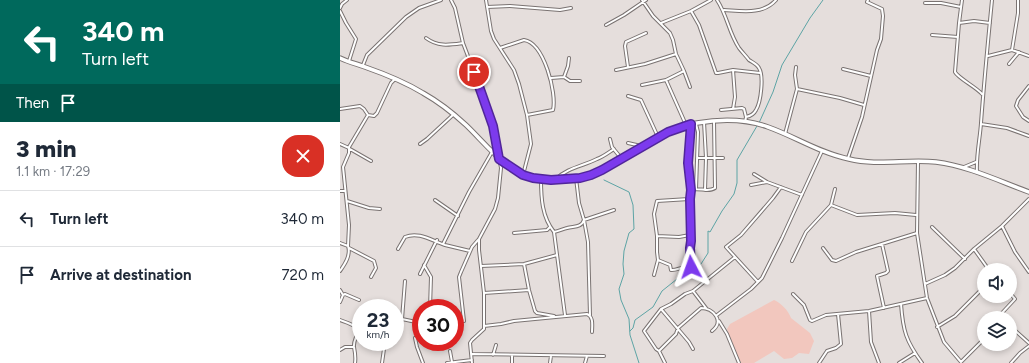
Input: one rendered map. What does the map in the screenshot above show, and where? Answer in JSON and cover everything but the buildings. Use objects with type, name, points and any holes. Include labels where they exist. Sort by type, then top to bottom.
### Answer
[{"type":"main road","points":[[340,58],[395,79],[423,93],[454,114],[499,159],[523,175],[541,179],[555,180],[591,175],[658,137],[688,125],[714,121],[745,122],[763,125],[822,151],[848,159],[870,162],[935,162],[963,168],[1029,192]]},
{"type":"street","points":[[347,0],[342,4],[340,9],[346,23],[355,35],[356,39],[349,62]]},
{"type":"street","points":[[362,66],[367,55],[406,17],[419,8],[441,0]]},
{"type":"street","points":[[451,0],[457,15],[463,43],[493,126],[501,168],[498,198],[495,209],[479,239],[470,251],[459,277],[462,299]]},
{"type":"street","points":[[486,0],[494,39],[514,70],[527,114],[531,144],[523,175]]},
{"type":"street","points":[[661,23],[691,11],[711,0]]},
{"type":"street","points":[[717,0],[724,10],[730,31],[739,48],[749,60],[759,67],[760,96],[756,110],[750,116],[746,117]]},
{"type":"street","points":[[724,10],[756,12],[766,8],[776,0]]},
{"type":"street","points":[[848,159],[858,130],[876,50],[881,39],[883,16],[882,9],[867,2],[868,0]]},
{"type":"street","points":[[962,0],[956,75],[977,88],[982,94]]},
{"type":"street","points":[[977,173],[976,162],[981,124],[982,94],[988,56],[992,0]]},
{"type":"street","points":[[1012,50],[1018,13],[1018,0]]},
{"type":"street","points":[[606,25],[644,1],[654,16],[667,29],[673,40],[676,54],[690,88]]},
{"type":"street","points":[[925,3],[948,4],[961,7]]},
{"type":"street","points":[[487,7],[510,6],[560,10],[571,8]]},
{"type":"street","points":[[691,11],[699,25],[716,73],[718,74],[733,70],[760,73]]},
{"type":"street","points":[[959,23],[974,21],[990,22]]},
{"type":"street","points":[[628,67],[625,46],[626,42],[646,34]]},
{"type":"street","points":[[932,35],[958,37]]},
{"type":"street","points":[[426,38],[439,45],[463,43]]},
{"type":"street","points":[[500,48],[524,40],[528,41],[543,58],[549,70],[554,107],[553,110],[527,114]]},
{"type":"street","points":[[988,56],[1012,50],[1029,56]]},
{"type":"street","points":[[1009,64],[1019,52]]},
{"type":"street","points":[[616,70],[645,64],[676,54]]},
{"type":"street","points":[[564,77],[569,58]]},
{"type":"street","points":[[785,134],[797,89],[795,75],[796,67]]},
{"type":"street","points":[[843,69],[871,76]]},
{"type":"street","points":[[733,70],[735,97],[733,109]]},
{"type":"street","points":[[642,85],[666,80],[684,71]]},
{"type":"street","points":[[551,78],[564,77],[570,80],[580,81]]},
{"type":"street","points":[[340,109],[360,106],[368,115],[374,116],[377,113],[391,82],[395,79]]},
{"type":"street","points":[[658,260],[670,265],[671,270],[691,267],[691,190],[688,163],[688,125],[666,80]]},
{"type":"street","points":[[1029,86],[1018,100],[1016,106],[1023,117],[1029,121]]},
{"type":"street","points":[[797,89],[840,98],[864,105]]},
{"type":"street","points":[[628,96],[641,100],[658,137]]},
{"type":"street","points":[[721,110],[744,109],[746,117],[745,122]]},
{"type":"street","points":[[420,144],[427,140],[454,114]]},
{"type":"street","points":[[340,271],[348,258],[349,247],[349,225],[343,167],[354,136],[368,115]]},
{"type":"street","points":[[691,190],[696,189],[709,191],[715,188],[714,121]]},
{"type":"street","points":[[704,122],[706,158],[705,190]]},
{"type":"street","points":[[696,123],[698,132],[696,189]]},
{"type":"street","points":[[981,124],[1007,128],[1029,136]]},
{"type":"street","points":[[610,139],[612,147],[621,158]]},
{"type":"street","points":[[340,144],[371,161]]},
{"type":"street","points":[[628,144],[642,146]]},
{"type":"street","points":[[555,180],[561,174],[596,160],[614,149]]},
{"type":"street","points":[[717,315],[758,282],[769,266],[822,151]]},
{"type":"street","points":[[443,244],[469,192],[492,152]]},
{"type":"street","points":[[697,158],[723,158]]},
{"type":"street","points":[[918,162],[918,233],[927,298],[944,342],[960,363],[977,347]]},
{"type":"street","points":[[963,168],[976,162]]},
{"type":"street","points":[[754,174],[767,182],[802,195]]},
{"type":"street","points":[[576,178],[579,203],[588,242],[590,315],[592,332]]},
{"type":"street","points":[[541,179],[542,204],[550,227],[554,232],[566,315]]},
{"type":"street","points":[[751,185],[767,182]]},
{"type":"street","points":[[758,282],[727,249],[728,245],[741,235],[781,187]]},
{"type":"street","points":[[792,261],[806,232],[832,205],[835,189]]},
{"type":"street","points":[[340,191],[346,191]]},
{"type":"street","points":[[654,275],[658,260],[654,214],[657,201],[690,199]]},
{"type":"street","points":[[925,284],[945,275],[965,259],[974,248],[1002,226],[1029,199]]},
{"type":"street","points":[[435,200],[458,216]]},
{"type":"street","points":[[347,202],[369,208],[380,209]]},
{"type":"street","points":[[832,205],[857,215],[895,213],[917,215]]},
{"type":"street","points":[[554,232],[568,227],[578,226],[583,223],[584,220],[614,210]]},
{"type":"street","points":[[1002,226],[1015,252],[1029,272]]},
{"type":"street","points":[[514,233],[547,230],[550,227]]},
{"type":"street","points":[[932,227],[965,259]]},
{"type":"street","points":[[823,248],[832,260],[836,261],[856,252],[918,233]]},
{"type":"street","points":[[657,236],[678,238],[690,235]]},
{"type":"street","points":[[398,249],[403,240],[408,236],[425,236],[437,240],[443,244],[470,251]]},
{"type":"street","points":[[447,363],[472,362],[470,346],[472,340],[482,332],[484,326],[484,293],[479,239]]},
{"type":"street","points":[[420,274],[437,240]]},
{"type":"street","points":[[340,243],[374,261],[376,268],[371,277]]},
{"type":"street","points":[[882,244],[888,271],[877,276],[884,308]]},
{"type":"street","points":[[974,248],[984,263]]},
{"type":"street","points":[[481,266],[524,264],[557,255]]},
{"type":"street","points":[[665,363],[659,351],[656,350],[644,331],[661,309],[685,294],[694,291],[735,257]]},
{"type":"street","points":[[524,264],[529,290],[536,312],[555,316]]},
{"type":"street","points":[[424,265],[431,277],[430,299]]},
{"type":"street","points":[[404,299],[405,281]]},
{"type":"street","points":[[340,290],[343,295]]},
{"type":"street","points":[[484,293],[529,290]]},
{"type":"street","points":[[694,291],[706,308],[717,315],[718,321],[727,334],[739,363]]},
{"type":"street","points":[[343,295],[345,294],[357,299]]},
{"type":"street","points":[[793,294],[804,305],[810,320],[812,321],[826,315],[869,311],[927,298]]},
{"type":"street","points":[[340,302],[343,295]]},
{"type":"street","points":[[937,327],[954,316],[977,295]]},
{"type":"street","points":[[1004,311],[1012,303]]},
{"type":"street","points":[[901,304],[906,336],[922,363]]},
{"type":"street","points":[[659,351],[676,334],[678,329],[701,308],[706,308]]},
{"type":"street","points":[[661,309],[689,342],[693,349]]},
{"type":"street","points":[[869,311],[871,342],[879,363]]},
{"type":"street","points":[[819,363],[827,351],[836,348],[841,344],[838,314]]},
{"type":"street","points":[[484,326],[555,316],[590,315]]},
{"type":"street","points":[[340,320],[352,325]]},
{"type":"street","points":[[712,331],[716,327],[718,321]]},
{"type":"street","points":[[1017,332],[1029,343]]},
{"type":"street","points":[[493,355],[496,345]]},
{"type":"street","points":[[1011,363],[1029,346]]},
{"type":"street","points":[[340,350],[345,347],[352,347]]},
{"type":"street","points":[[355,351],[355,363]]},
{"type":"street","points":[[382,363],[384,351]]},
{"type":"street","points":[[418,351],[423,363]]},
{"type":"street","points":[[450,351],[452,362]]},
{"type":"street","points":[[899,363],[915,353]]},
{"type":"street","points":[[472,354],[604,356]]},
{"type":"street","points":[[512,355],[512,363]]},
{"type":"street","points":[[550,363],[551,356]]},
{"type":"street","points":[[585,363],[587,356]]},
{"type":"shaded area","points":[[774,300],[784,307],[791,318],[810,333],[814,341],[809,354],[799,353],[792,358],[784,359],[774,351],[754,363],[741,363],[727,329],[730,324]]},
{"type":"waterway","points":[[759,123],[773,92],[782,65],[810,18],[823,0]]},
{"type":"waterway","points":[[630,331],[633,328],[635,320],[653,307],[662,291],[677,279],[683,280],[701,264],[708,253],[708,231],[710,232],[734,194],[737,183],[737,160],[757,126]]},
{"type":"waterway","points":[[604,180],[629,192],[633,205],[634,229],[629,233],[624,251],[624,274],[619,289],[621,300],[629,319],[630,335],[639,363]]},
{"type":"route","points":[[474,72],[493,126],[499,159],[523,175],[551,180],[580,178],[591,175],[658,137],[691,124],[688,163],[691,190],[691,267]]}]
